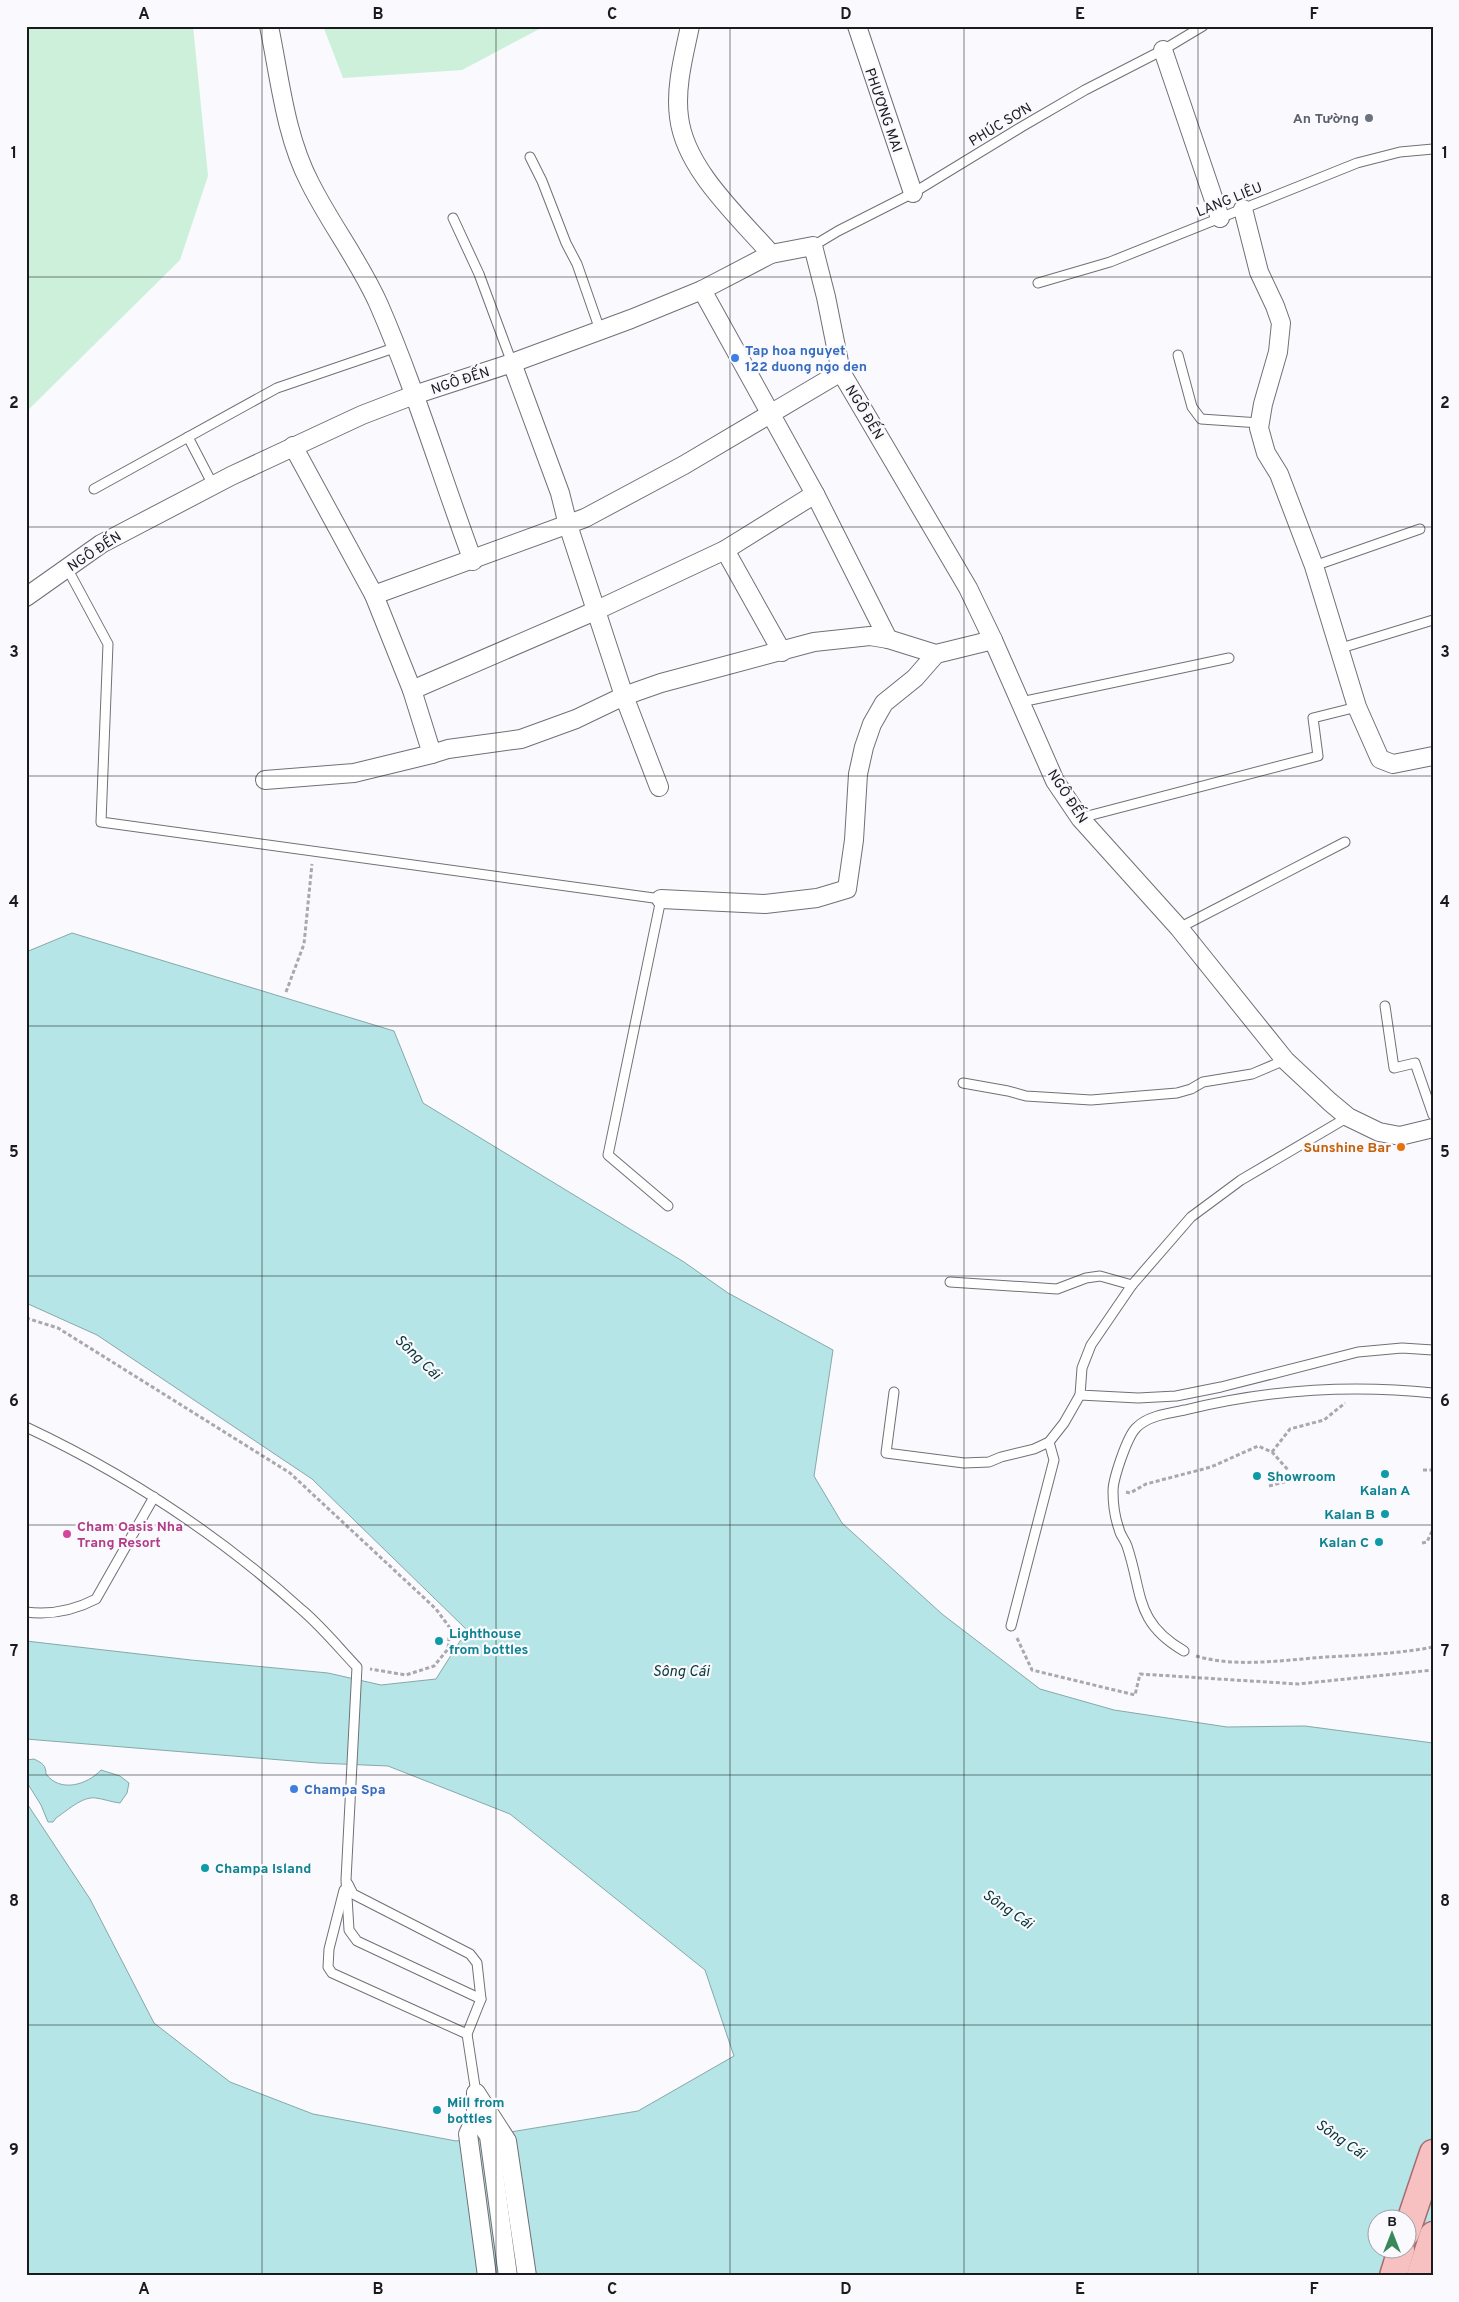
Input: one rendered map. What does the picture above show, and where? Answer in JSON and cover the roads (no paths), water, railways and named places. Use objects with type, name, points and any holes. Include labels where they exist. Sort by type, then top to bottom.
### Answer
[{"type":"main road","points":[[1414,2210],[1433,2153]]},
{"type":"main road","points":[[1420,2276],[1433,2235]]},
{"type":"main road","points":[[1393,2276],[1398,2260]]},
{"type":"street","points":[[269,26],[288,125],[309,182],[369,285],[396,347],[472,561]]},
{"type":"street","points":[[690,26],[678,101],[682,131],[699,168],[715,190],[771,254]]},
{"type":"street","name":"PHƯƠNG MAI","points":[[856,26],[914,193]]},
{"type":"street","points":[[1163,50],[1220,218]]},
{"type":"street","points":[[1244,209],[1259,272],[1281,323],[1278,352],[1263,404],[1259,428],[1266,453],[1279,474],[1314,566],[1338,650],[1357,707],[1380,759],[1393,764],[1433,756]]},
{"type":"street","name":"NGÔ ĐẾN","points":[[26,597],[101,544],[213,485],[362,415],[414,395],[512,363],[702,290],[771,254],[813,246],[842,372],[968,588],[994,640],[1055,781],[1080,818],[1178,928],[1285,1060],[1348,1117],[1379,1132],[1400,1136],[1433,1128]]},
{"type":"street","points":[[702,290],[815,494],[888,639]]},
{"type":"street","points":[[512,363],[560,493],[595,611],[624,696],[659,788]]},
{"type":"street","points":[[374,595],[568,525],[612,505],[842,372]]},
{"type":"street","points":[[293,446],[374,595],[412,690],[432,754]]},
{"type":"street","points":[[412,690],[595,611],[725,550],[815,494]]},
{"type":"street","points":[[725,550],[782,652]]},
{"type":"street","points":[[265,780],[354,773],[448,749],[521,738],[576,719],[624,696],[661,683],[824,641],[870,636],[888,639],[936,654],[994,640]]},
{"type":"street","points":[[661,899],[766,904],[817,898],[847,889],[854,840],[858,774],[864,747],[872,724],[884,703],[915,678],[936,654]]},
{"type":"street","points":[[476,2093],[476,2117],[468,2134],[487,2276]]},
{"type":"street","points":[[476,2093],[507,2141],[527,2276]]},
{"type":"street","points":[[476,2117],[489,2136],[508,2276]]},
{"type":"lane","name":"PHÚC SƠN","points":[[813,246],[838,231],[914,193],[1085,90],[1163,50],[1203,26]]},
{"type":"lane","name":"LANG LIÊU","points":[[1038,283],[1110,262],[1366,160],[1400,152],[1433,149]]},
{"type":"lane","points":[[530,158],[542,181],[566,243],[577,264],[600,330]]},
{"type":"lane","points":[[453,218],[479,274],[512,363]]},
{"type":"lane","points":[[94,489],[277,388],[396,347]]},
{"type":"lane","points":[[1178,355],[1192,407],[1201,420],[1260,423]]},
{"type":"lane","points":[[188,437],[213,485]]},
{"type":"lane","points":[[1314,566],[1420,528]]},
{"type":"lane","points":[[67,568],[108,644],[101,822],[661,899],[608,1154],[668,1206]]},
{"type":"lane","points":[[1338,650],[1433,620]]},
{"type":"lane","points":[[1021,702],[1229,658]]},
{"type":"lane","points":[[1080,818],[1318,756],[1313,718],[1357,707]]},
{"type":"lane","points":[[1178,928],[1345,842]]},
{"type":"lane","points":[[1385,1006],[1394,1068],[1415,1063],[1433,1115]]},
{"type":"lane","points":[[963,1083],[1026,1096],[1091,1100],[1177,1092],[1191,1089],[1203,1082],[1252,1074],[1285,1060]]},
{"type":"lane","points":[[894,1392],[886,1453],[964,1463],[989,1462],[1049,1442],[1064,1423],[1080,1395],[1082,1368],[1091,1345],[1132,1285],[1191,1217],[1241,1180],[1348,1117]]},
{"type":"lane","points":[[950,1282],[1057,1288],[1086,1278],[1100,1276],[1132,1285]]},
{"type":"lane","points":[[1080,1395],[1138,1398],[1176,1396],[1220,1387],[1358,1352],[1402,1348],[1433,1350]]},
{"type":"lane","points":[[1184,1651],[1166,1641],[1153,1626],[1136,1588],[1131,1558],[1119,1530],[1113,1490],[1126,1442],[1135,1429],[1144,1421],[1202,1405],[1262,1394],[1365,1388],[1433,1393]]},
{"type":"lane","points":[[26,1427],[86,1457],[154,1497],[256,1571],[289,1599],[357,1667],[346,1880],[349,1930],[357,1941],[481,1999]]},
{"type":"lane","points":[[1011,1626],[1054,1460],[1049,1442]]},
{"type":"lane","points":[[26,1612],[62,1611],[80,1608],[96,1598],[154,1497]]},
{"type":"lane","points":[[346,1880],[353,1894],[470,1954],[477,1963],[481,1999],[467,2034],[476,2093]]},
{"type":"lane","points":[[346,1880],[329,1949],[328,1967],[332,1973],[467,2034]]},
{"type":"water","name":"Sông Cái","points":[[72,933],[394,1031],[423,1103],[684,1262],[728,1293],[833,1350],[814,1476],[842,1523],[942,1614],[1040,1689],[1114,1710],[1227,1727],[1305,1726],[1433,1743],[1433,2276],[26,2276],[26,1802],[90,1899],[154,2023],[230,2082],[313,2114],[456,2141],[638,2111],[734,2056],[705,1970],[510,1814],[388,1766],[318,1763],[26,1739],[26,1641],[191,1660],[328,1673],[381,1685],[436,1679],[467,1630],[312,1479],[97,1335],[26,1303],[26,952]]},
{"type":"water","points":[[34,1759],[43,1765],[46,1774],[52,1780],[59,1784],[74,1785],[81,1783],[101,1770],[120,1776],[129,1783],[127,1793],[120,1803],[96,1798],[85,1799],[53,1822],[48,1822],[41,1805],[26,1781],[26,1760]]},
{"type":"place","name":"An Tường","points":[[1369,118]]},
{"type":"place","name":"Tap hoa nguyet 122 duong ngo den","points":[[735,358]]},
{"type":"place","name":"Sunshine Bar","points":[[1401,1147]]},
{"type":"place","name":"Kalan A","points":[[1385,1474]]},
{"type":"place","name":"Showroom","points":[[1257,1476]]},
{"type":"place","name":"Kalan B","points":[[1385,1514]]},
{"type":"place","name":"Cham Oasis Nha Trang Resort","points":[[67,1534]]},
{"type":"place","name":"Kalan C","points":[[1379,1542]]},
{"type":"place","name":"Lighthouse from bottles","points":[[439,1641]]},
{"type":"place","name":"Champa Spa","points":[[294,1789]]},
{"type":"place","name":"Champa Island","points":[[205,1868]]},
{"type":"place","name":"Mill from bottles","points":[[437,2110]]}]
